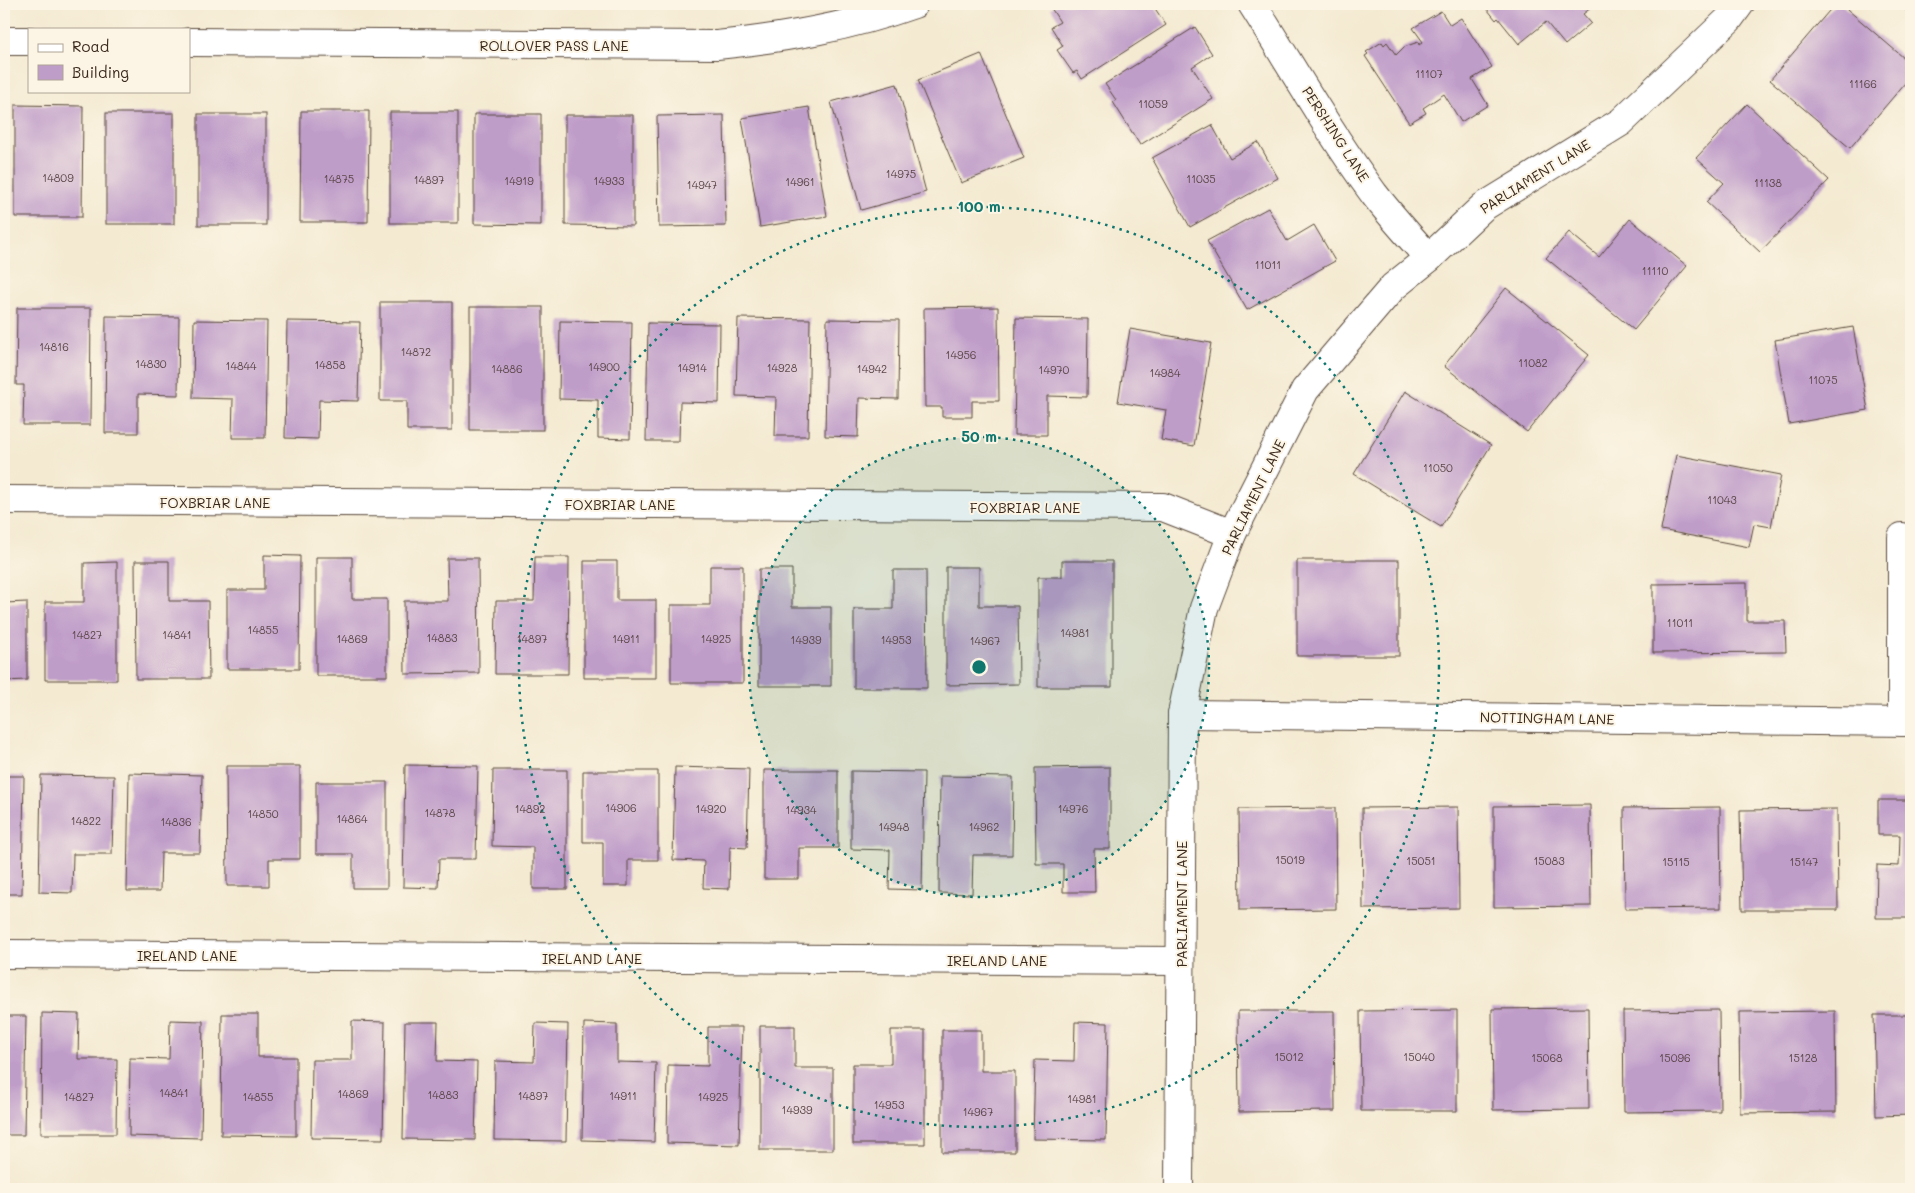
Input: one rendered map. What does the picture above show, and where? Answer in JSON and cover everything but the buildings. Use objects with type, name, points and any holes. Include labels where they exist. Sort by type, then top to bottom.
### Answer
[{"type":"street","name":"PERSHING LANE","points":[[1252,4],[1374,193],[1429,258]]},
{"type":"street","name":"PARLIAMENT LANE","points":[[1179,1189],[1182,714],[1204,608],[1232,534],[1305,390],[1393,287],[1429,258],[1483,207],[1621,122],[1729,19],[1740,4]]},
{"type":"street","name":"ROLLOVER PASS LANE","points":[[190,42],[717,45],[804,34],[847,25],[897,7]]},
{"type":"street","points":[[4,41],[28,41]]},
{"type":"street","name":"FOXBRIAR LANE","points":[[4,500],[1163,507],[1232,534]]},
{"type":"street","points":[[1902,538],[1906,722]]},
{"type":"street","name":"NOTTINGHAM LANE","points":[[1182,714],[1906,722]]},
{"type":"street","name":"IRELAND LANE","points":[[4,954],[1180,961]]}]
